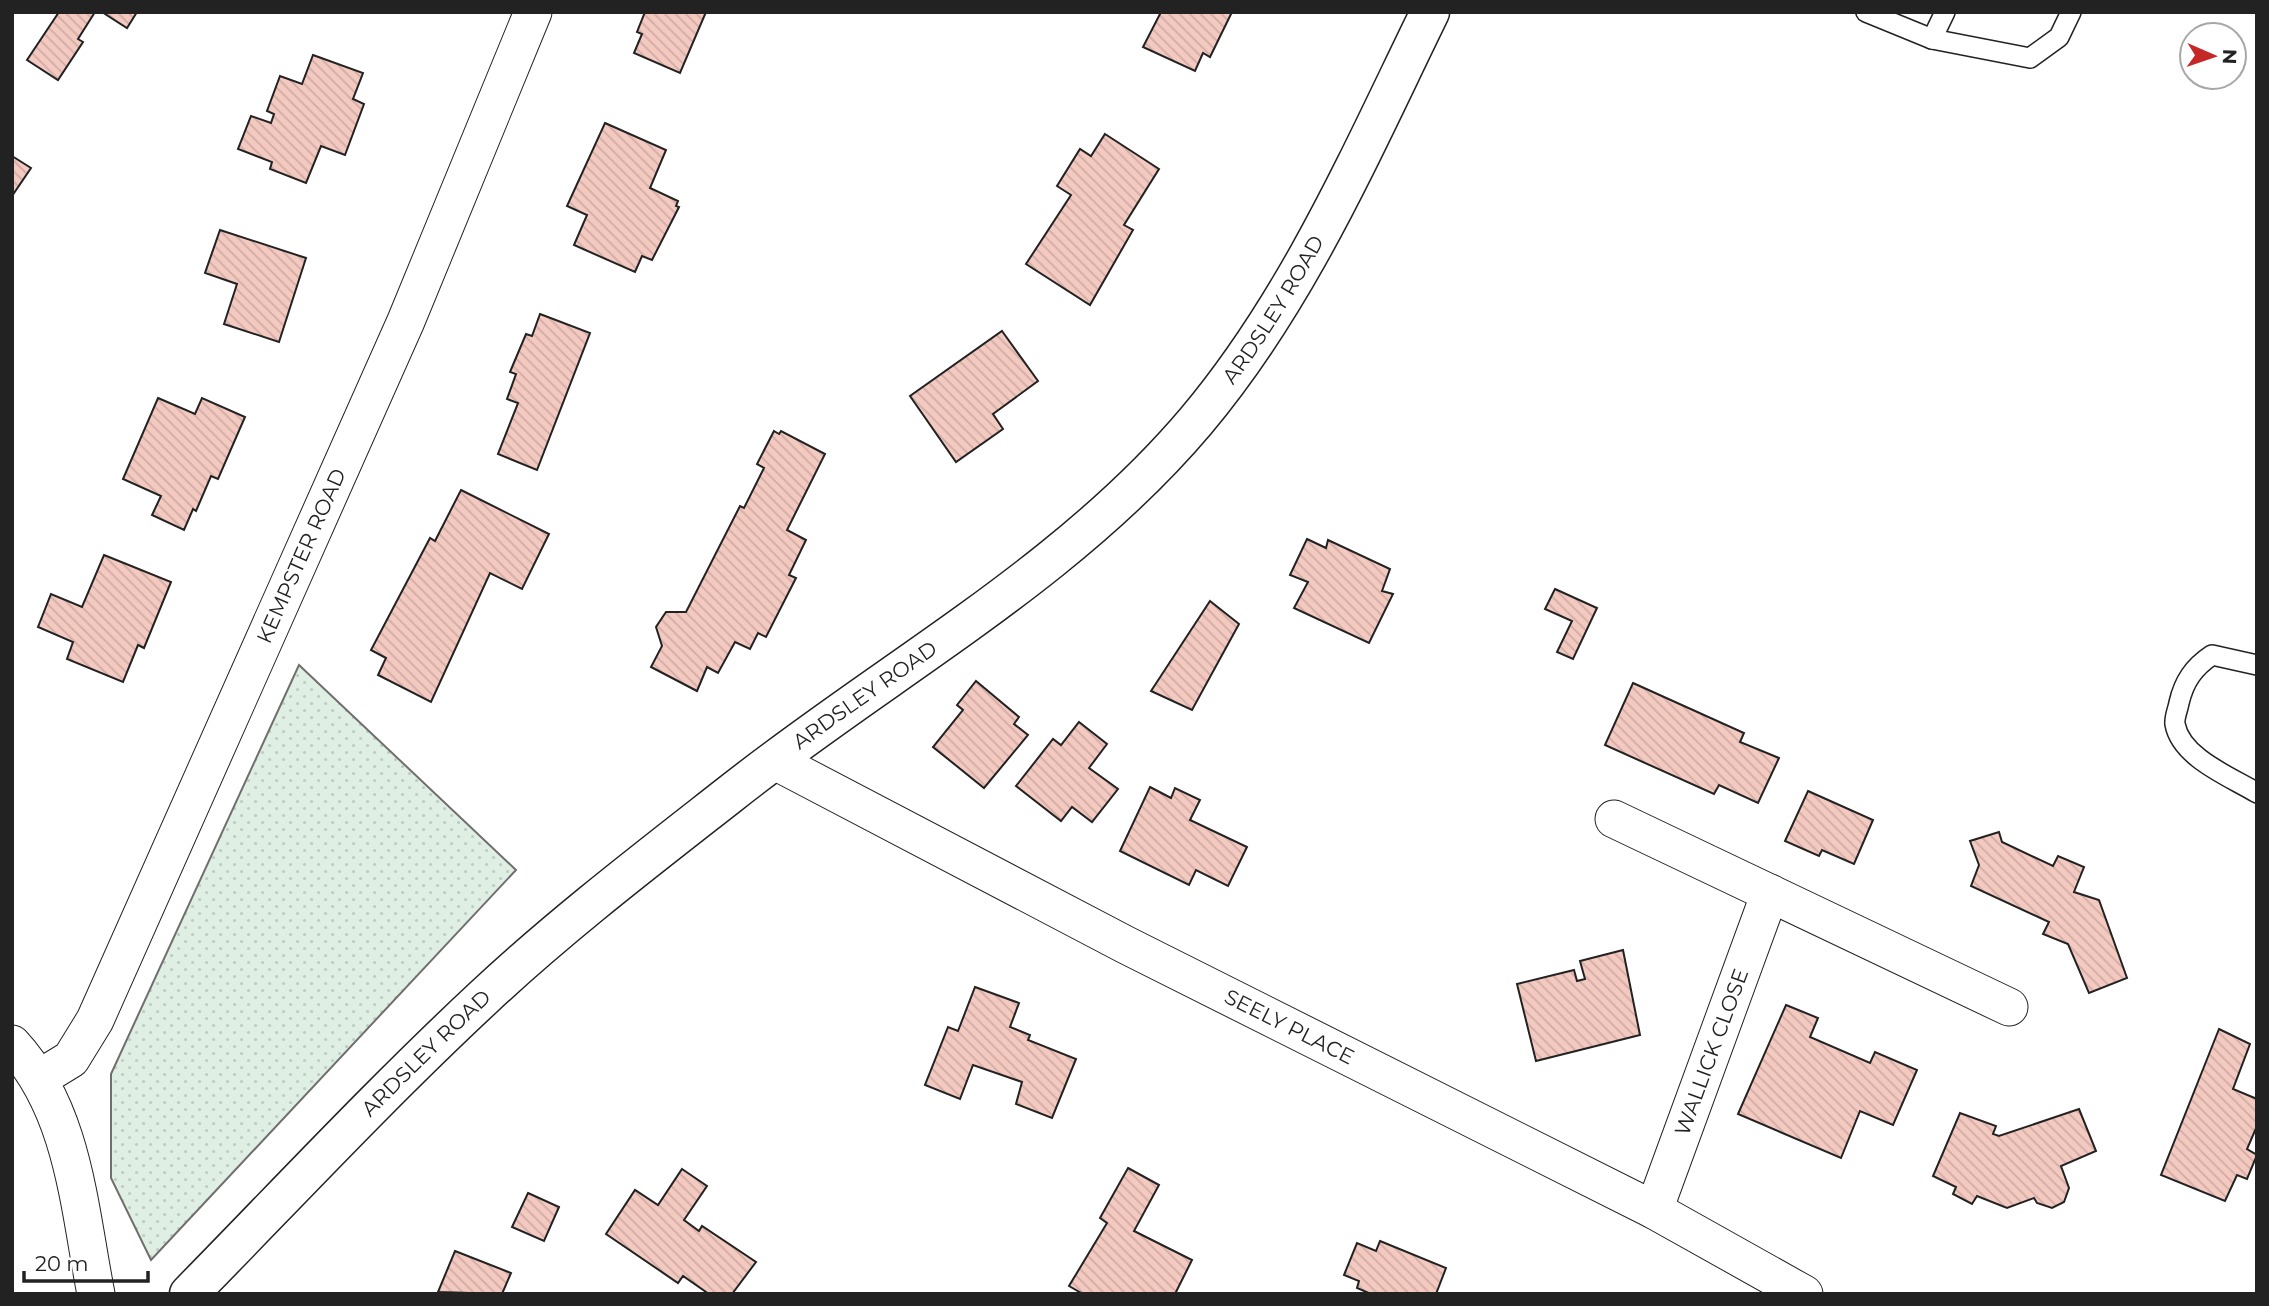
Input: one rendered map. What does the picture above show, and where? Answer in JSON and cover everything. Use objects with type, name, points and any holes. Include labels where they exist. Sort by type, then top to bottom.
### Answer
[{"type":"main road","name":"ARDSLEY ROAD","points":[[189,1294],[341,1136],[487,994],[598,900],[775,761],[1018,586],[1124,498],[1190,428],[1261,334],[1302,268],[1430,12]]},
{"type":"street","name":"KEMPSTER ROAD","points":[[40,1079],[71,1059],[95,1020],[406,321],[533,12]]},
{"type":"street","name":"SEELY PLACE","points":[[775,761],[1126,945],[1654,1210],[1804,1294]]},
{"type":"street","points":[[1614,819],[2009,1007]]},
{"type":"street","name":"WALLICK CLOSE","points":[[1654,1210],[1770,893]]},
{"type":"street","points":[[12,1044],[40,1079],[66,1142],[96,1294]]},
{"type":"lane","points":[[1866,12],[1932,39],[2030,58],[2059,37],[2071,12]]},
{"type":"lane","points":[[1932,39],[1945,12]]},
{"type":"lane","points":[[2257,665],[2212,655],[2195,666],[2181,695],[2175,723],[2185,744],[2207,763],[2257,793]]},
{"type":"green space","points":[[299,665],[516,870],[151,1260],[111,1178],[111,1074]]},
{"type":"building","points":[[59,12],[95,12],[78,39],[83,42],[58,80],[27,60]]},
{"type":"building","points":[[102,12],[137,12],[127,28]]},
{"type":"building","points":[[645,12],[706,12],[680,73],[634,53],[642,34],[637,32]]},
{"type":"building","points":[[1161,12],[1232,12],[1210,57],[1203,53],[1195,71],[1143,47]]},
{"type":"building","points":[[313,55],[363,73],[353,99],[364,104],[345,155],[321,146],[306,183],[270,169],[272,162],[238,149],[251,116],[271,123],[274,114],[267,111],[280,76],[302,84]]},
{"type":"building","points":[[605,123],[666,150],[650,188],[678,201],[676,206],[679,207],[652,260],[642,256],[635,272],[574,245],[587,215],[567,206]]},
{"type":"building","points":[[1105,134],[1159,169],[1124,225],[1133,230],[1090,305],[1026,264],[1071,195],[1057,186],[1080,149],[1091,156]]},
{"type":"building","points":[[12,156],[31,168],[12,196]]},
{"type":"building","points":[[220,230],[306,258],[279,342],[224,324],[237,284],[205,273]]},
{"type":"building","points":[[540,314],[590,333],[537,470],[498,454],[518,403],[507,399],[516,374],[510,372],[526,334],[532,336]]},
{"type":"building","points":[[1002,331],[1038,381],[993,414],[1003,429],[956,462],[910,396]]},
{"type":"building","points":[[158,398],[195,414],[202,398],[245,417],[218,479],[211,476],[196,511],[193,509],[184,530],[152,515],[161,496],[123,479]]},
{"type":"building","points":[[774,431],[779,434],[781,431],[825,454],[787,530],[806,540],[789,575],[796,578],[766,637],[758,633],[750,649],[735,642],[718,673],[707,667],[697,691],[651,667],[662,646],[656,627],[666,612],[686,612],[740,506],[744,508],[764,468],[757,464]]},
{"type":"building","points":[[461,490],[549,534],[522,589],[490,573],[431,702],[378,675],[386,658],[371,650],[430,538],[435,541]]},
{"type":"building","points":[[1307,539],[1326,548],[1328,540],[1390,569],[1382,591],[1393,594],[1369,643],[1294,608],[1308,582],[1290,575]]},
{"type":"building","points":[[104,555],[171,582],[144,648],[138,645],[123,682],[67,659],[73,642],[38,627],[51,594],[82,607]]},
{"type":"building","points":[[1555,589],[1597,608],[1573,659],[1557,652],[1572,621],[1545,609]]},
{"type":"building","points":[[1210,601],[1239,624],[1192,710],[1151,691]]},
{"type":"building","points":[[976,681],[1019,717],[1014,724],[1028,735],[984,788],[933,747],[963,710],[957,705]]},
{"type":"building","points":[[1633,683],[1744,733],[1740,742],[1779,758],[1758,803],[1719,785],[1714,794],[1605,745]]},
{"type":"building","points":[[1079,722],[1107,744],[1089,768],[1118,789],[1092,822],[1072,807],[1061,821],[1016,786],[1053,739],[1061,745]]},
{"type":"building","points":[[1150,787],[1171,798],[1175,788],[1200,800],[1190,820],[1247,847],[1228,886],[1196,870],[1189,885],[1120,851]]},
{"type":"building","points":[[1808,791],[1873,820],[1854,864],[1822,850],[1819,856],[1785,841]]},
{"type":"building","points":[[1999,832],[2002,842],[2053,866],[2058,856],[2084,867],[2074,892],[2099,900],[2127,978],[2089,993],[2068,944],[2043,934],[2049,922],[1971,886],[1979,865],[1970,841]]},
{"type":"building","points":[[1623,950],[1640,1035],[1536,1061],[1517,984],[1574,970],[1577,981],[1585,979],[1580,961]]},
{"type":"building","points":[[975,987],[1019,1003],[1010,1027],[1030,1035],[1028,1040],[1076,1059],[1052,1118],[1016,1104],[1022,1082],[973,1065],[960,1099],[925,1085],[948,1027],[958,1031]]},
{"type":"building","points":[[1786,1005],[1818,1018],[1810,1037],[1870,1063],[1875,1052],[1917,1070],[1893,1125],[1860,1111],[1841,1158],[1738,1114]]},
{"type":"building","points":[[2219,1029],[2250,1044],[2233,1089],[2257,1099],[2257,1126],[2247,1149],[2257,1155],[2247,1179],[2237,1175],[2225,1201],[2161,1175]]},
{"type":"building","points":[[2079,1109],[2096,1151],[2061,1166],[2069,1188],[2064,1202],[2052,1208],[2037,1203],[2034,1198],[2007,1208],[1977,1196],[1972,1204],[1953,1194],[1956,1187],[1933,1176],[1960,1113],[1996,1126],[1993,1134],[1999,1136]]},
{"type":"building","points":[[1128,1168],[1159,1185],[1134,1231],[1192,1260],[1175,1294],[1083,1294],[1069,1286],[1107,1223],[1100,1218]]},
{"type":"building","points":[[682,1169],[707,1186],[684,1220],[699,1231],[702,1226],[756,1262],[732,1294],[709,1294],[683,1276],[678,1283],[606,1234],[635,1190],[658,1205]]},
{"type":"building","points":[[528,1193],[559,1207],[544,1241],[512,1227]]},
{"type":"building","points":[[1380,1241],[1446,1268],[1436,1294],[1371,1294],[1357,1288],[1359,1281],[1344,1275],[1357,1243],[1376,1251]]},
{"type":"building","points":[[455,1251],[511,1273],[502,1294],[438,1292]]}]
